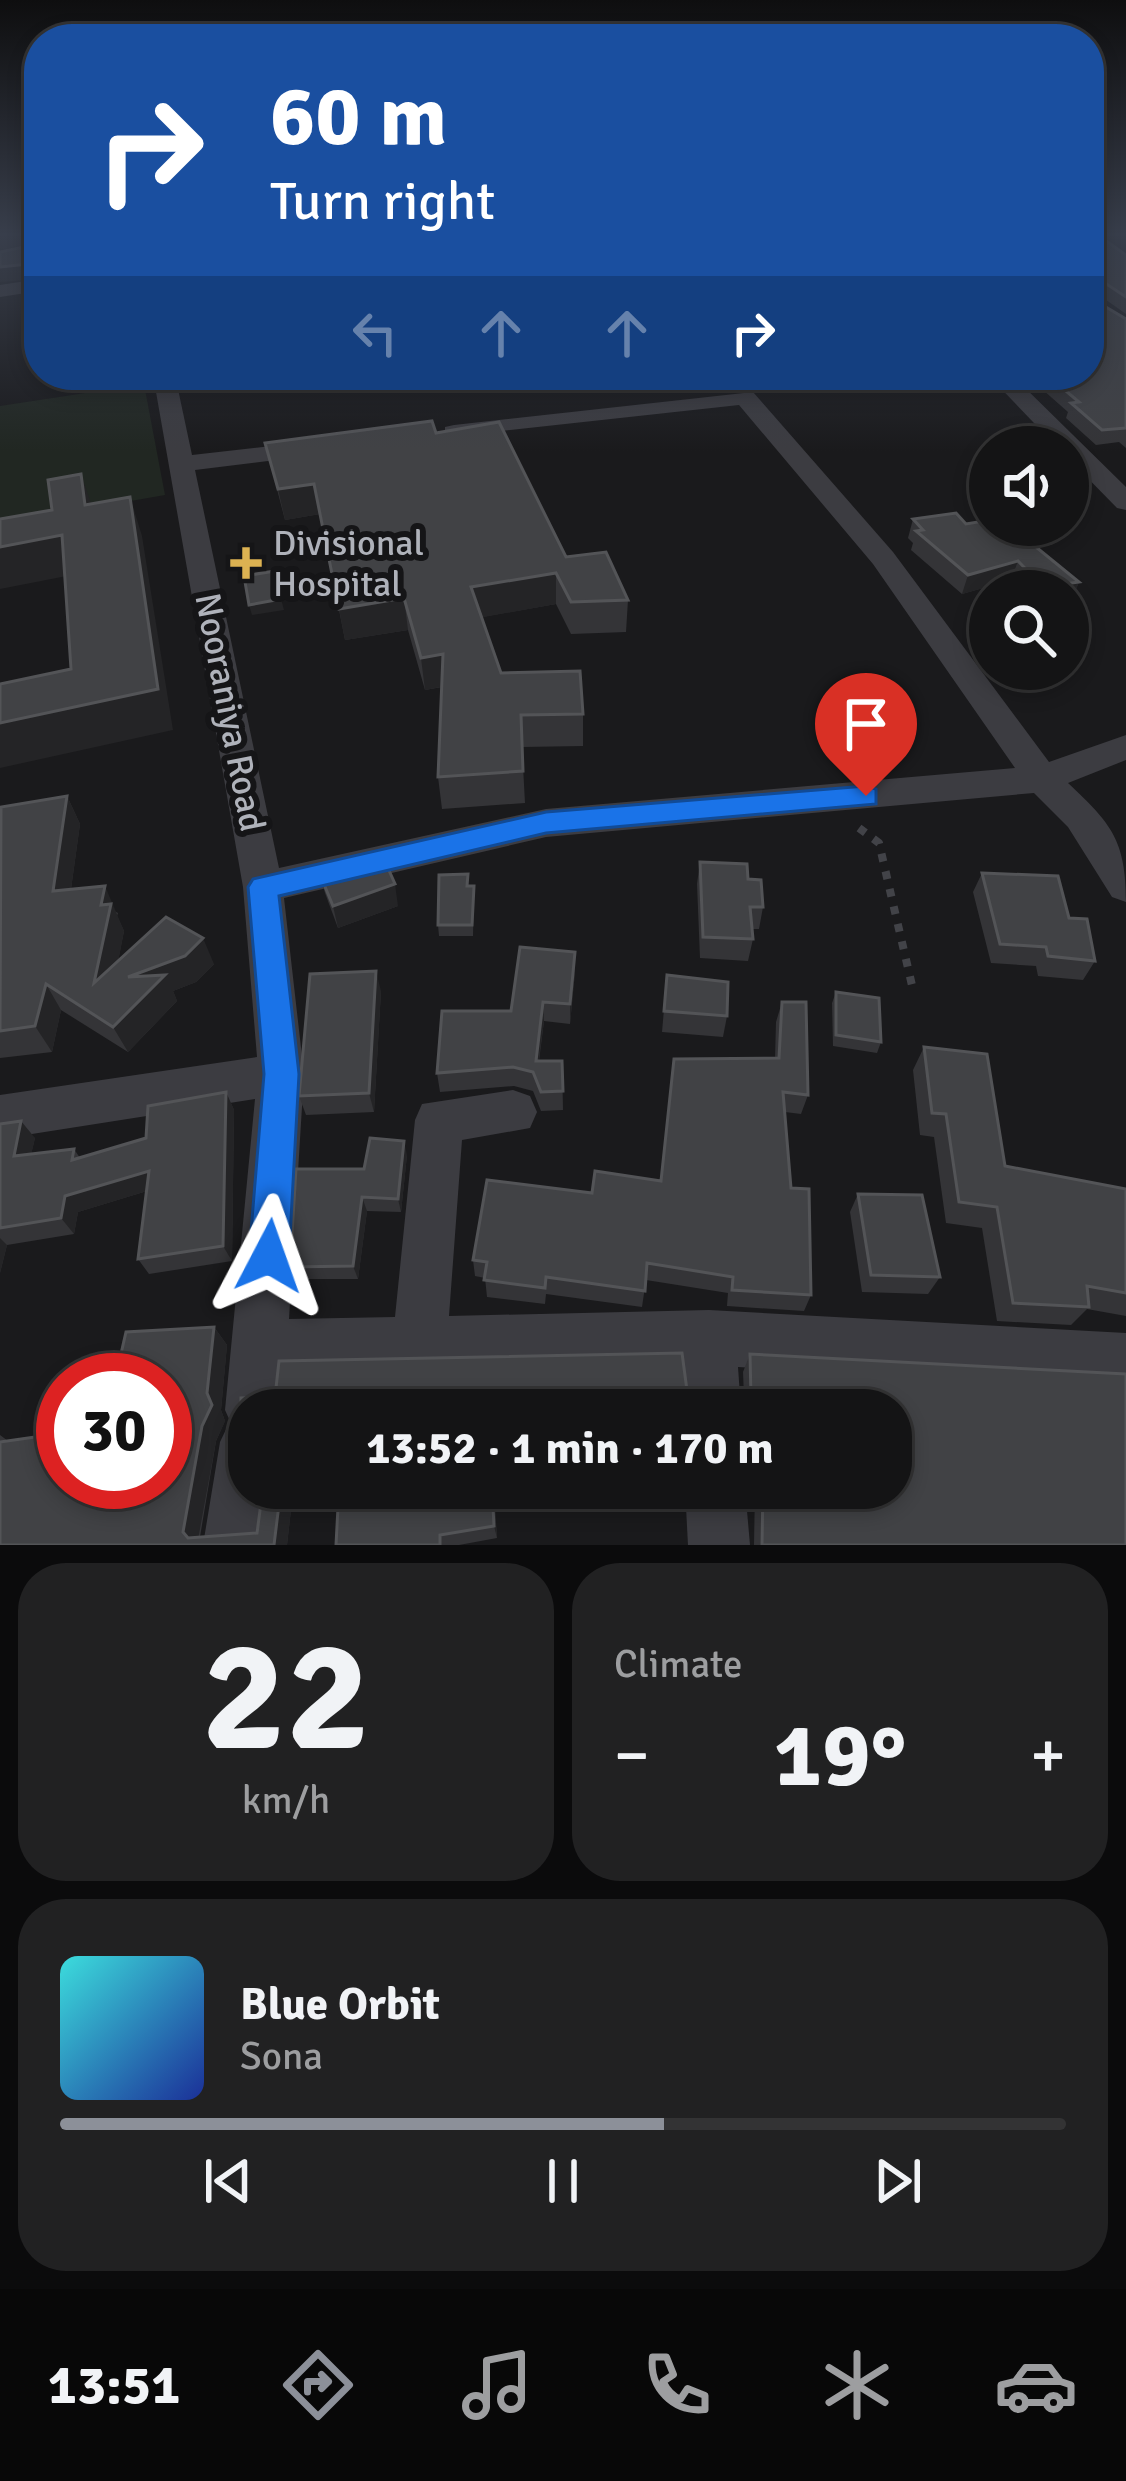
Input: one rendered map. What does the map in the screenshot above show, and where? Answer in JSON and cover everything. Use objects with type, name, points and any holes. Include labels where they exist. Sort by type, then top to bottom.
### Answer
[{"type":"street","name":"Nooraniya Road","points":[[167,390],[263,887],[281,1074],[257,1389]]},
{"type":"street","points":[[1014,390],[1126,502]]},
{"type":"street","points":[[418,436],[745,397],[883,558],[1042,778],[1082,817],[1126,886]]},
{"type":"street","points":[[184,464],[348,444]]},
{"type":"street","points":[[263,887],[546,823],[1042,778],[1126,747]]},
{"type":"street","points":[[0,1117],[281,1074]]},
{"type":"street","points":[[420,1342],[439,1120],[513,1112]]},
{"type":"street","points":[[263,1347],[709,1338],[1126,1361]]},
{"type":"street","points":[[709,1338],[711,1389]]},
{"type":"street","points":[[234,1545],[239,1509]]},
{"type":"street","points":[[716,1509],[718,1545]]},
{"type":"path","points":[[822,801],[879,843],[914,994]]},
{"type":"shaded area","points":[[105,390],[145,390],[165,495],[0,524],[0,406]]},
{"type":"building","points":[[1106,307],[1126,319],[1126,428],[1102,430],[1071,403],[1079,402],[1065,390],[1104,390]]},
{"type":"building","points":[[432,421],[436,433],[499,422],[566,557],[606,552],[628,600],[571,602],[556,573],[471,587],[501,673],[580,671],[583,714],[521,715],[523,771],[438,777],[443,654],[421,658],[404,598],[339,609],[314,484],[278,489],[265,443]]},
{"type":"building","points":[[81,474],[85,505],[130,497],[158,689],[0,723],[0,684],[71,669],[62,535],[0,547],[0,519],[52,510],[48,480]]},
{"type":"building","points":[[956,513],[969,524],[969,546],[1035,546],[1064,570],[1027,570],[1018,561],[969,570],[968,575],[916,531],[923,530],[913,519]]},
{"type":"building","points":[[275,571],[281,599],[249,605],[244,576]]},
{"type":"building","points":[[67,796],[53,891],[105,886],[101,905],[111,904],[94,983],[166,917],[203,938],[185,956],[128,977],[165,975],[113,1027],[46,984],[35,1026],[0,1031],[1,807]]},
{"type":"building","points":[[383,857],[395,884],[333,906],[319,872]]},
{"type":"building","points":[[700,862],[747,864],[748,879],[761,880],[763,907],[750,907],[753,939],[703,937]]},
{"type":"building","points":[[982,873],[1058,876],[1069,918],[1087,919],[1095,961],[1048,956],[1046,947],[1000,944]]},
{"type":"building","points":[[468,874],[467,886],[474,886],[472,925],[438,925],[439,875]]},
{"type":"building","points":[[520,947],[575,952],[570,1004],[543,1002],[536,1061],[562,1061],[563,1091],[541,1092],[533,1072],[513,1067],[437,1073],[442,1011],[511,1011]]},
{"type":"building","points":[[376,971],[369,1093],[299,1096],[310,974]]},
{"type":"building","points":[[667,975],[728,982],[727,1016],[664,1011]]},
{"type":"building","points":[[836,992],[879,998],[881,1042],[836,1035]]},
{"type":"building","points":[[782,1002],[806,1002],[808,1095],[783,1092],[791,1188],[809,1189],[811,1295],[732,1290],[733,1277],[647,1263],[645,1291],[546,1277],[545,1288],[484,1280],[487,1262],[473,1260],[487,1180],[592,1193],[595,1171],[661,1181],[674,1059],[779,1058]]},
{"type":"building","points":[[924,1047],[987,1054],[1005,1166],[1126,1189],[1126,1293],[1087,1286],[1089,1307],[1013,1303],[997,1207],[959,1202],[946,1114],[932,1113]]},
{"type":"building","points":[[226,1092],[223,1246],[138,1259],[149,1171],[65,1196],[61,1218],[0,1228],[0,1124],[21,1121],[14,1156],[74,1149],[72,1160],[146,1138],[148,1106]]},
{"type":"building","points":[[370,1138],[404,1141],[398,1199],[362,1197],[353,1266],[290,1267],[296,1169],[364,1169]]},
{"type":"building","points":[[858,1194],[922,1195],[940,1277],[871,1275]]},
{"type":"building","points":[[214,1327],[207,1393],[212,1405],[202,1426],[192,1482],[192,1353],[121,1353],[126,1332]]},
{"type":"building","points":[[682,1353],[687,1389],[276,1389],[279,1361]]},
{"type":"building","points":[[750,1354],[1126,1374],[1126,1545],[762,1545],[763,1509],[912,1509],[912,1389],[751,1389]]},
{"type":"building","points":[[36,1437],[36,1509],[187,1509],[183,1532],[188,1538],[257,1533],[260,1509],[278,1509],[274,1545],[0,1545],[0,1442]]},
{"type":"building","points":[[338,1509],[493,1509],[494,1526],[440,1535],[440,1545],[336,1545]]},
{"type":"place","name":"Divisional Hospital","points":[[246,563]]},
{"type":"route","points":[[269,1256],[281,1074],[263,887],[546,823],[866,796]]}]
